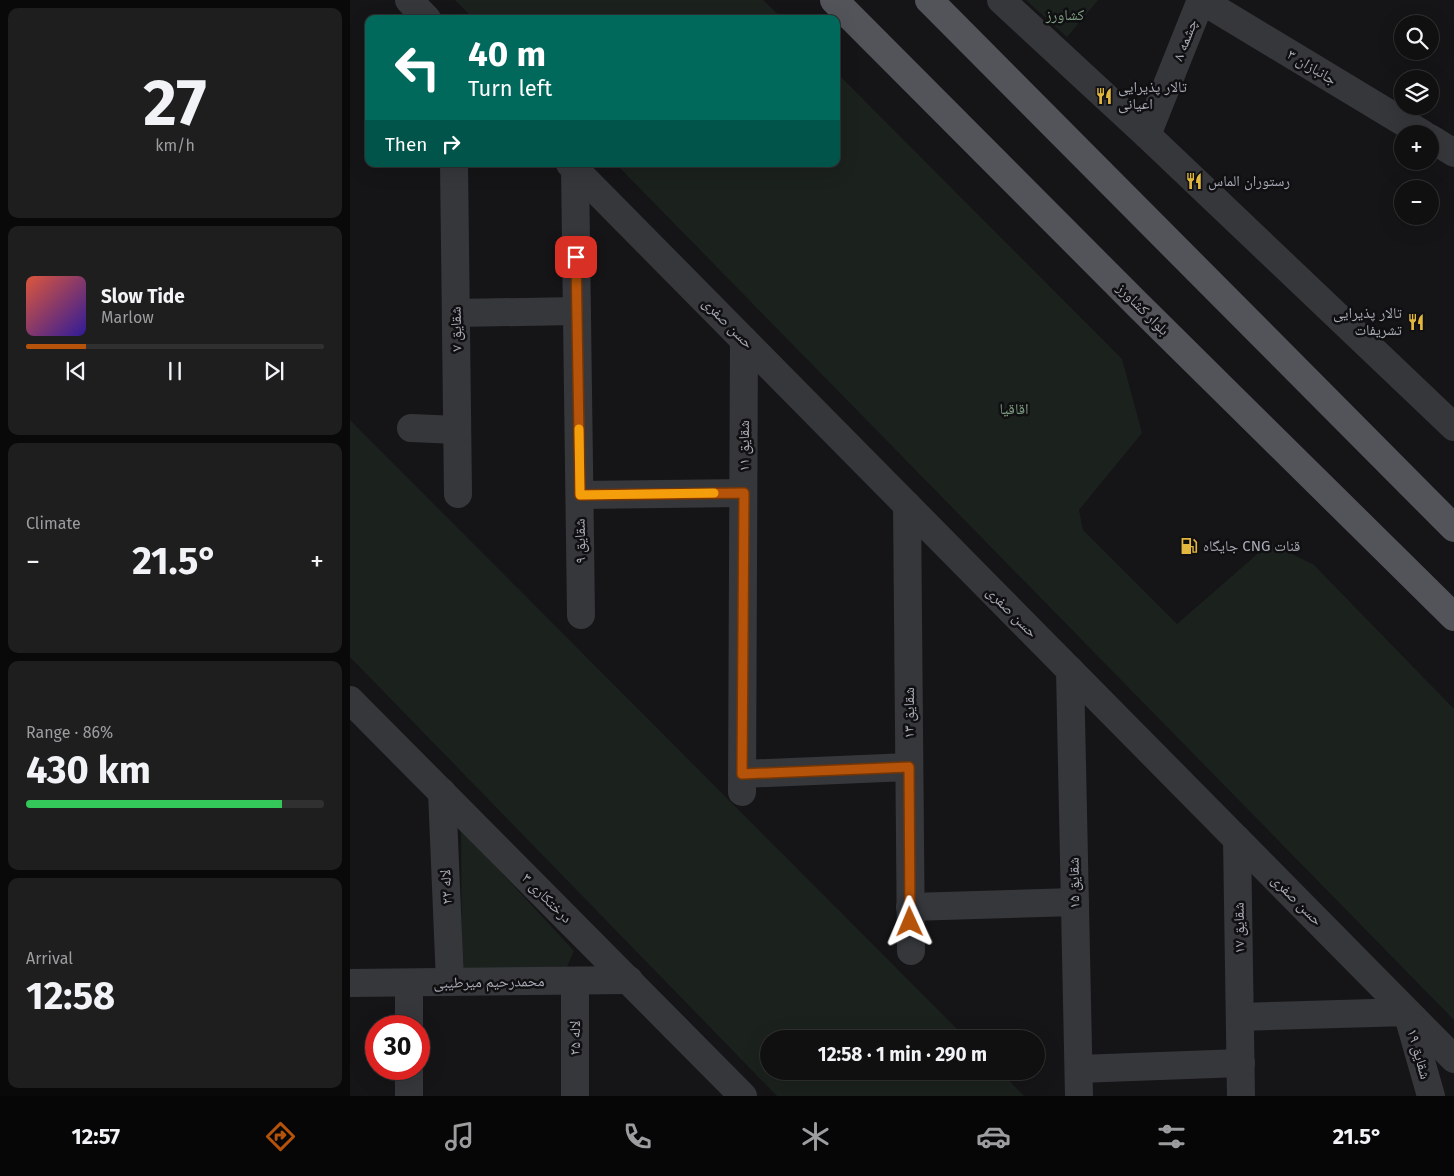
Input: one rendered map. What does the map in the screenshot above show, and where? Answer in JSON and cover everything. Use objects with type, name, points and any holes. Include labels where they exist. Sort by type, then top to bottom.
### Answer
[{"type":"main road","name":"بلوار کشاورز","points":[[834,0],[1138,305],[1454,616]]},
{"type":"main road","points":[[929,0],[1454,528]]},
{"type":"street","points":[[409,0],[423,15]]},
{"type":"street","points":[[1001,0],[1147,135],[1454,427]]},
{"type":"street","name":"چشمه ۸","points":[[1147,135],[1200,0]]},
{"type":"street","name":"جانبازان ۳","points":[[1200,0],[1408,125]]},
{"type":"street","points":[[1439,143],[1454,152]]},
{"type":"street","name":"شقایق ۷","points":[[454,167],[458,494]]},
{"type":"street","name":"شقایق ۹","points":[[572,167],[577,311],[581,615]]},
{"type":"street","name":"حسن صفری","points":[[573,167],[1454,1059]]},
{"type":"street","points":[[456,313],[577,311]]},
{"type":"street","name":"شقایق ۱۱","points":[[744,340],[742,783],[909,767]]},
{"type":"street","points":[[411,428],[457,430]]},
{"type":"street","points":[[580,495],[744,493]]},
{"type":"street","name":"شقایق ۱۳","points":[[907,505],[911,951]]},
{"type":"street","name":"شقایق ۱۵","points":[[1070,670],[1080,1096]]},
{"type":"street","name":"درختکاری ۳","points":[[350,700],[743,1096]]},
{"type":"street","name":"لاله ۲۲","points":[[442,792],[450,982]]},
{"type":"street","name":"شقایق ۱۷","points":[[1237,839],[1241,1096]]},
{"type":"street","points":[[910,907],[1075,902]]},
{"type":"street","name":"محمدرحیم میرطیبی","points":[[350,983],[628,980]]},
{"type":"street","name":"لاله ۲۵","points":[[575,981],[575,1096]]},
{"type":"street","points":[[409,983],[409,1015]]},
{"type":"street","points":[[1240,1017],[1407,1012]]},
{"type":"street","name":"شقایق ۱۹","points":[[1407,1012],[1431,1096]]},
{"type":"street","points":[[1079,1069],[1241,1063]]},
{"type":"street","points":[[409,1080],[409,1096]]},
{"type":"green space","points":[[455,0],[763,0],[779,15],[470,15]]},
{"type":"green space","name":"کشاورز","points":[[1026,0],[1098,0],[1067,37]]},
{"type":"green space","name":"اقاقیا","points":[[840,76],[1122,359],[1142,433],[1079,510],[1083,530],[1177,624],[1270,543],[1314,565],[1454,709],[1454,1020],[619,167],[840,167]]},
{"type":"green space","points":[[350,420],[958,1030],[760,1030],[760,1079],[350,657]]},
{"type":"green space","points":[[461,829],[574,951],[567,967],[462,971]]},
{"type":"green space","points":[[761,1080],[1009,1080],[1024,1096],[777,1096]]},
{"type":"slow traffic","points":[[579,429],[580,495],[714,493]]},
{"type":"place","name":"تالار پذیرایی اعیانی","points":[[1104,96]]},
{"type":"place","name":"رستوران الماس","points":[[1194,181]]},
{"type":"place","name":"تالار پذیرایی تشریفات","points":[[1416,322]]},
{"type":"place","name":"جایگاه CNG قنات","points":[[1189,546]]},
{"type":"route","points":[[576,257],[580,495],[744,493],[742,774],[909,767],[910,922]]}]
